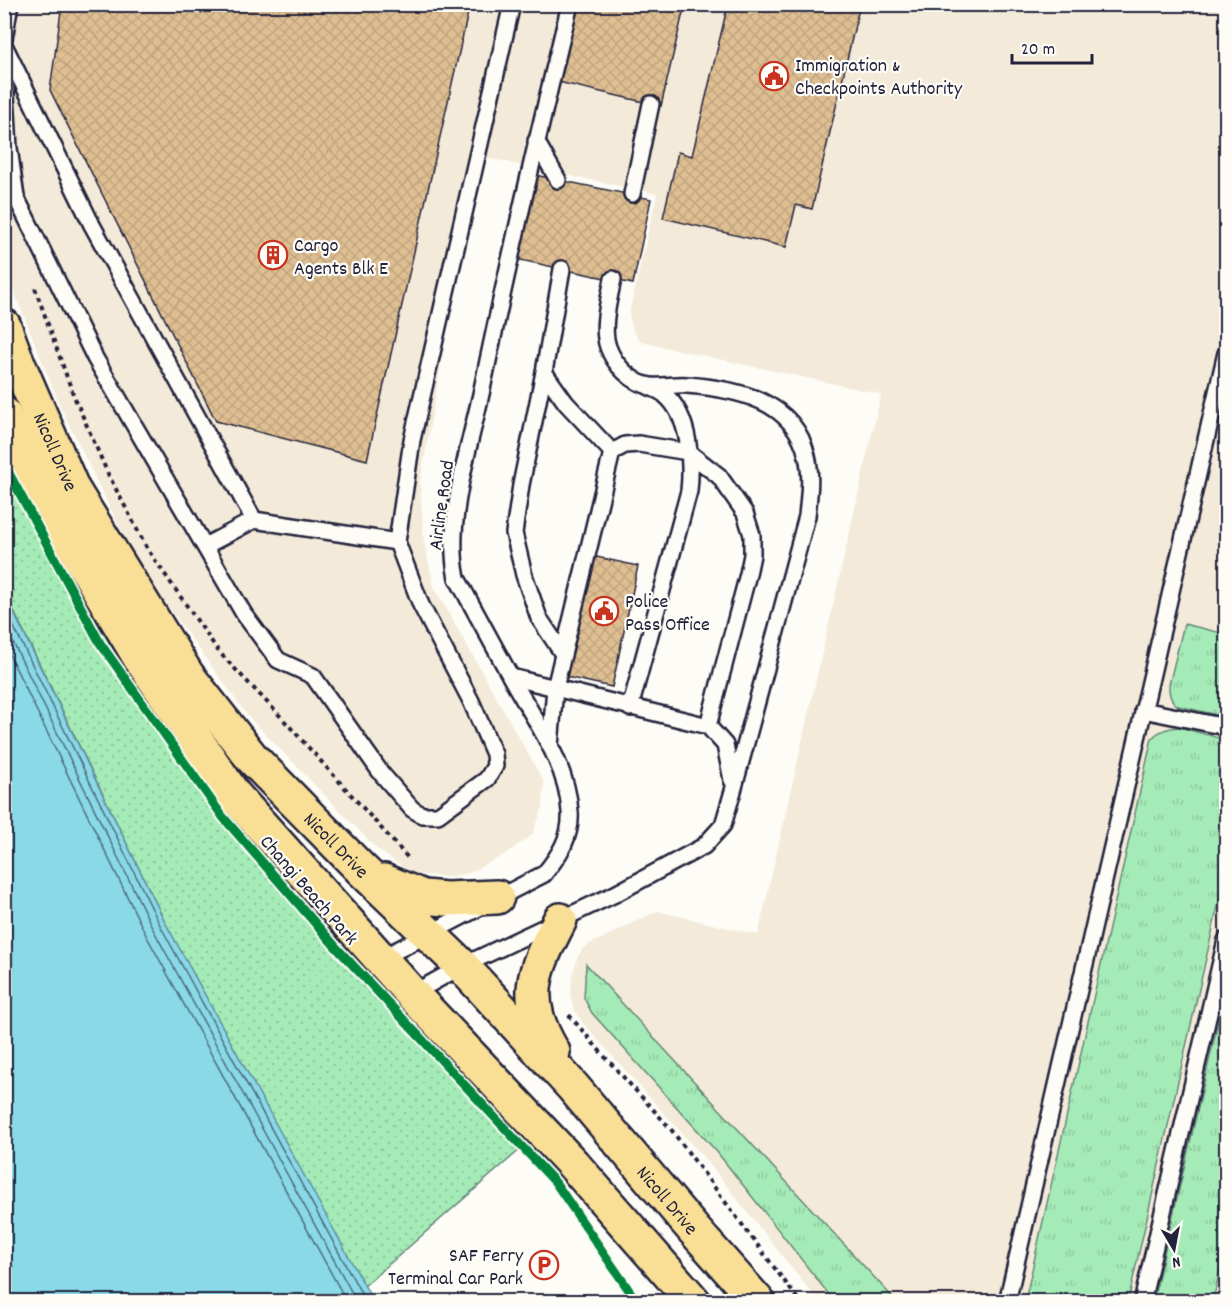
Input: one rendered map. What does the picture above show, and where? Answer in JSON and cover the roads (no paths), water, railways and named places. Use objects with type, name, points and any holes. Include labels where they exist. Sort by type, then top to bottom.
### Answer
[{"type":"main road","name":"Nicoll Drive","points":[[4,327],[16,362],[73,490],[187,675],[252,758],[361,869],[430,933],[573,1087],[758,1302]]},
{"type":"main road","name":"Nicoll Drive","points":[[4,414],[55,516],[147,668],[234,795],[412,994],[572,1162],[694,1302]]},
{"type":"main road","points":[[361,869],[401,890],[423,897],[446,899],[497,897]]},
{"type":"main road","points":[[560,920],[543,952],[532,999],[541,1032],[573,1087]]},
{"type":"lane","points":[[4,39],[10,4]]},
{"type":"lane","points":[[4,58],[9,148],[16,197],[95,358],[244,614],[278,660],[313,676],[381,773],[412,809],[422,815],[438,815],[487,779],[495,766],[494,754],[471,701],[421,605],[397,542],[412,440],[512,4]]},
{"type":"lane","name":"Airline Road","points":[[380,959],[544,874],[557,858],[568,835],[571,813],[565,783],[549,746],[457,578],[453,555],[457,508],[512,244],[570,4]]},
{"type":"lane","points":[[4,45],[92,225],[254,520]]},
{"type":"lane","points":[[632,194],[651,104]]},
{"type":"lane","points":[[536,141],[558,180]]},
{"type":"lane","points":[[562,269],[514,533],[524,576],[539,618],[563,654]]},
{"type":"lane","points":[[613,279],[606,333],[608,346],[617,365],[632,377],[666,395],[677,409],[683,423],[690,473],[689,491],[630,708]]},
{"type":"lane","points":[[1007,1302],[1227,353]]},
{"type":"lane","points":[[544,372],[566,403],[612,452]]},
{"type":"lane","points":[[412,994],[462,966],[615,894],[704,846],[723,825],[807,516],[810,478],[807,457],[798,431],[780,412],[760,400],[727,391],[686,385],[648,386]]},
{"type":"lane","points":[[549,746],[555,688],[612,452],[625,445],[639,444],[688,452],[719,476],[745,513],[752,535],[752,555],[748,574],[708,726]]},
{"type":"lane","points":[[205,546],[254,520],[397,542]]},
{"type":"lane","points":[[511,677],[708,726],[725,745],[733,791]]},
{"type":"lane","points":[[1143,710],[1227,727]]},
{"type":"lane","points":[[1142,1302],[1227,940]]},
{"type":"water","points":[[4,593],[166,924],[373,1301],[5,1301]]},
{"type":"place","name":"Immigration & Checkpoints Authority","points":[[774,76]]},
{"type":"place","name":"Cargo Agents Blk E","points":[[273,255]]},
{"type":"place","name":"Police Pass Office","points":[[604,611]]},
{"type":"place","name":"SAF Ferry Terminal Car Park","points":[[544,1265]]}]
